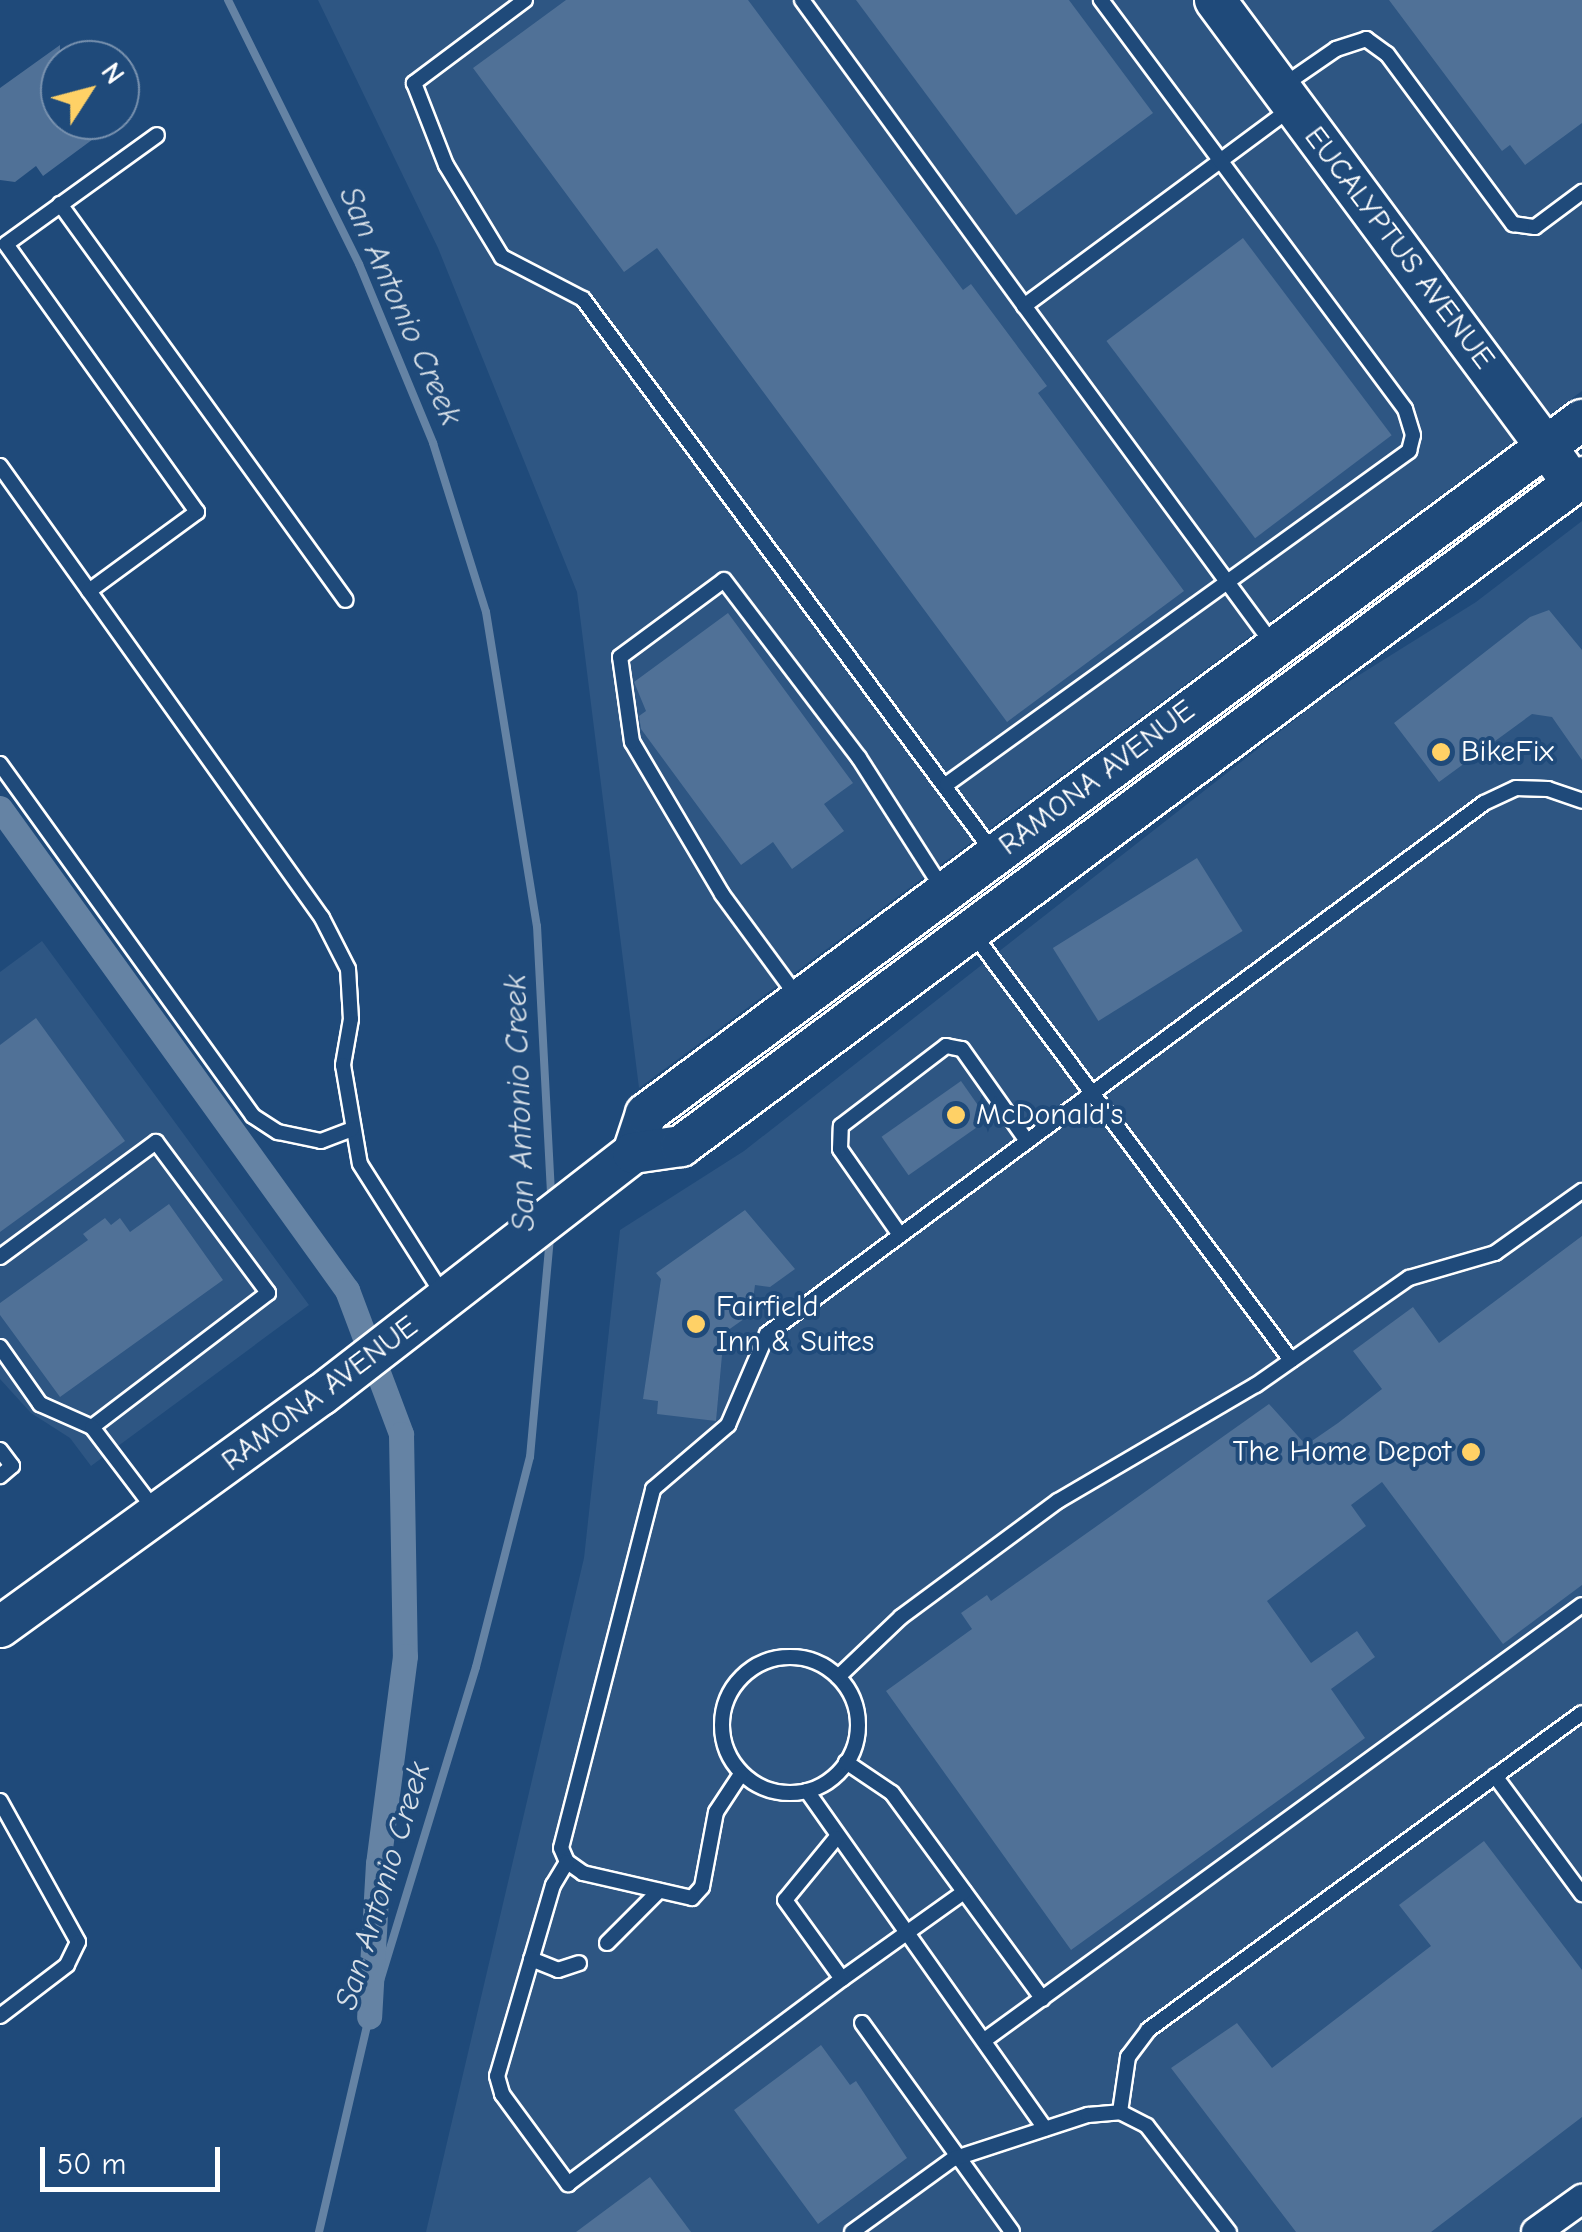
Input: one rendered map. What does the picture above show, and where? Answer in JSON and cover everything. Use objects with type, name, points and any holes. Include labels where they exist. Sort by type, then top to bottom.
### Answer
[{"type":"main road","name":"EUCALYPTUS AVENUE","points":[[1215,0],[1546,447],[1579,485]]},
{"type":"main road","name":"RAMONA AVENUE","points":[[633,1153],[646,1114],[1582,420]]},
{"type":"main road","name":"RAMONA AVENUE","points":[[0,1627],[321,1395],[633,1153],[681,1146],[1579,485]]},
{"type":"main road","points":[[944,892],[970,930]]},
{"type":"street","points":[[1536,2232],[1582,2199]]},
{"type":"lane","points":[[526,0],[414,83],[446,165],[502,257],[583,299],[995,854]]},
{"type":"lane","points":[[802,0],[1274,646]]},
{"type":"lane","points":[[946,784],[1230,584],[1409,451],[1412,435],[1405,409],[1101,0]]},
{"type":"lane","points":[[1024,306],[1220,161],[1336,49],[1366,40],[1387,54],[1513,224],[1535,227],[1582,192]]},
{"type":"lane","points":[[89,591],[197,512],[3,246],[156,135]]},
{"type":"lane","points":[[60,204],[346,600]]},
{"type":"lane","points":[[0,466],[322,918],[348,970],[350,1020],[343,1064],[360,1164],[386,1211],[457,1291]]},
{"type":"lane","points":[[800,1000],[722,894],[632,742],[620,657],[724,580],[859,758],[944,892]]},
{"type":"lane","points":[[0,764],[252,1116],[278,1132],[320,1141],[352,1129]]},
{"type":"lane","points":[[741,1774],[716,1812],[702,1887],[692,1898],[583,1872],[567,1862],[561,1848],[653,1489],[728,1425],[767,1334],[1484,803],[1516,788],[1548,789],[1582,801]]},
{"type":"lane","points":[[970,930],[1094,1090],[1291,1360]]},
{"type":"lane","points":[[900,1234],[840,1150],[840,1126],[946,1046],[962,1049],[1026,1140]]},
{"type":"lane","points":[[0,1257],[156,1142],[268,1293],[92,1427]]},
{"type":"lane","points":[[838,1677],[901,1617],[1034,1517],[1291,1360],[1409,1278],[1495,1253],[1582,1191]]},
{"type":"lane","points":[[0,1347],[40,1404],[92,1427],[157,1514]]},
{"type":"lane","points":[[0,1450],[12,1466],[0,1476]]},
{"type":"lane","points":[[986,2039],[1582,1605]]},
{"type":"lane","points":[[789,1656],[816,1662],[838,1677],[853,1699],[858,1725],[846,1762],[807,1791],[764,1789],[741,1774],[726,1752],[721,1725],[726,1699],[741,1677],[763,1662],[789,1656]]},
{"type":"lane","points":[[1120,2112],[1128,2057],[1148,2030],[1582,1713]]},
{"type":"lane","points":[[846,1762],[892,1793],[1042,1998]]},
{"type":"lane","points":[[1496,1776],[1582,1894]]},
{"type":"lane","points":[[807,1791],[836,1838],[986,2039],[1045,2129]]},
{"type":"lane","points":[[0,1801],[78,1942],[67,1964],[0,2016]]},
{"type":"lane","points":[[836,1838],[785,1900],[842,1979]]},
{"type":"lane","points":[[567,1862],[552,1885],[497,2076],[502,2094],[568,2184],[964,1892]]},
{"type":"lane","points":[[606,1943],[660,1892]]},
{"type":"lane","points":[[531,1959],[558,1970],[579,1964]]},
{"type":"lane","points":[[862,2023],[1012,2232]]},
{"type":"lane","points":[[852,2232],[958,2158],[1045,2129],[1120,2112],[1147,2126],[1229,2232]]},
{"type":"shaded area","points":[[318,0],[1582,0],[1582,391],[639,1088],[577,592],[438,248]]},
{"type":"shaded area","points":[[1582,521],[1582,2232],[426,2232],[584,1558],[620,1230],[744,1151],[1324,697],[1476,602]]},
{"type":"shaded area","points":[[42,941],[309,1305],[91,1466],[70,1438],[31,1413],[0,1379],[0,972]]},
{"type":"building","points":[[566,0],[748,0],[963,290],[971,284],[1047,386],[1038,393],[1184,591],[1007,722],[657,248],[624,272],[473,68]]},
{"type":"building","points":[[856,0],[1069,0],[1153,113],[1016,215]]},
{"type":"building","points":[[1389,0],[1582,0],[1582,123],[1525,165],[1510,145],[1502,151]]},
{"type":"building","points":[[40,59],[40,140],[92,140],[43,176],[36,166],[15,182],[0,180],[0,88]]},
{"type":"building","points":[[1243,238],[1392,435],[1255,538],[1106,341]]},
{"type":"building","points":[[1549,610],[1582,650],[1582,760],[1552,717],[1532,714],[1439,782],[1394,723],[1530,617]]},
{"type":"building","points":[[728,613],[853,783],[824,804],[844,831],[792,869],[773,842],[741,865],[641,729],[639,716],[646,711],[634,682]]},
{"type":"building","points":[[1197,858],[1243,931],[1098,1021],[1053,948]]},
{"type":"building","points":[[36,1018],[125,1141],[0,1232],[0,1045]]},
{"type":"building","points":[[961,1081],[988,1120],[909,1175],[882,1137]]},
{"type":"building","points":[[169,1204],[223,1280],[60,1397],[0,1315],[0,1303],[88,1240],[83,1234],[105,1218],[111,1225],[120,1218],[130,1232]]},
{"type":"building","name":"Fairfield Inn & Suites","points":[[745,1210],[795,1269],[770,1287],[755,1285],[751,1314],[724,1333],[716,1421],[657,1414],[658,1401],[643,1399],[661,1279],[656,1273]]},
{"type":"building","points":[[1582,1236],[1582,1585],[1503,1644],[1382,1482],[1351,1505],[1366,1526],[1267,1601],[1311,1663],[1357,1631],[1375,1657],[1331,1689],[1365,1738],[1071,1950],[886,1691],[972,1629],[961,1613],[987,1595],[991,1601],[1269,1404],[1306,1445],[1338,1423],[1382,1389],[1353,1351],[1413,1307],[1439,1343]]},
{"type":"building","points":[[1484,1841],[1582,1970],[1582,2117],[1431,2232],[1296,2232],[1171,2068],[1237,2023],[1272,2068],[1431,1946],[1399,1905]]},
{"type":"building","points":[[821,2045],[850,2085],[856,2081],[907,2158],[818,2224],[734,2110]]},
{"type":"building","points":[[650,2177],[691,2232],[576,2232]]},
{"type":"waterway","name":"San Antonio Creek","points":[[228,0],[359,264],[433,443],[486,612],[537,926],[551,1197]]},
{"type":"waterway","points":[[0,808],[347,1290],[401,1434],[405,1656],[378,1863],[369,2017]]},
{"type":"waterway","name":"San Antonio Creek","points":[[319,2232],[369,2017],[476,1667],[530,1457],[550,1236]]},
{"type":"place","name":"BikeFix","points":[[1441,752]]},
{"type":"place","name":"McDonald's","points":[[956,1115]]},
{"type":"place","name":"Fairfield Inn & Suites","points":[[696,1324]]},
{"type":"place","name":"The Home Depot","points":[[1471,1452]]}]
